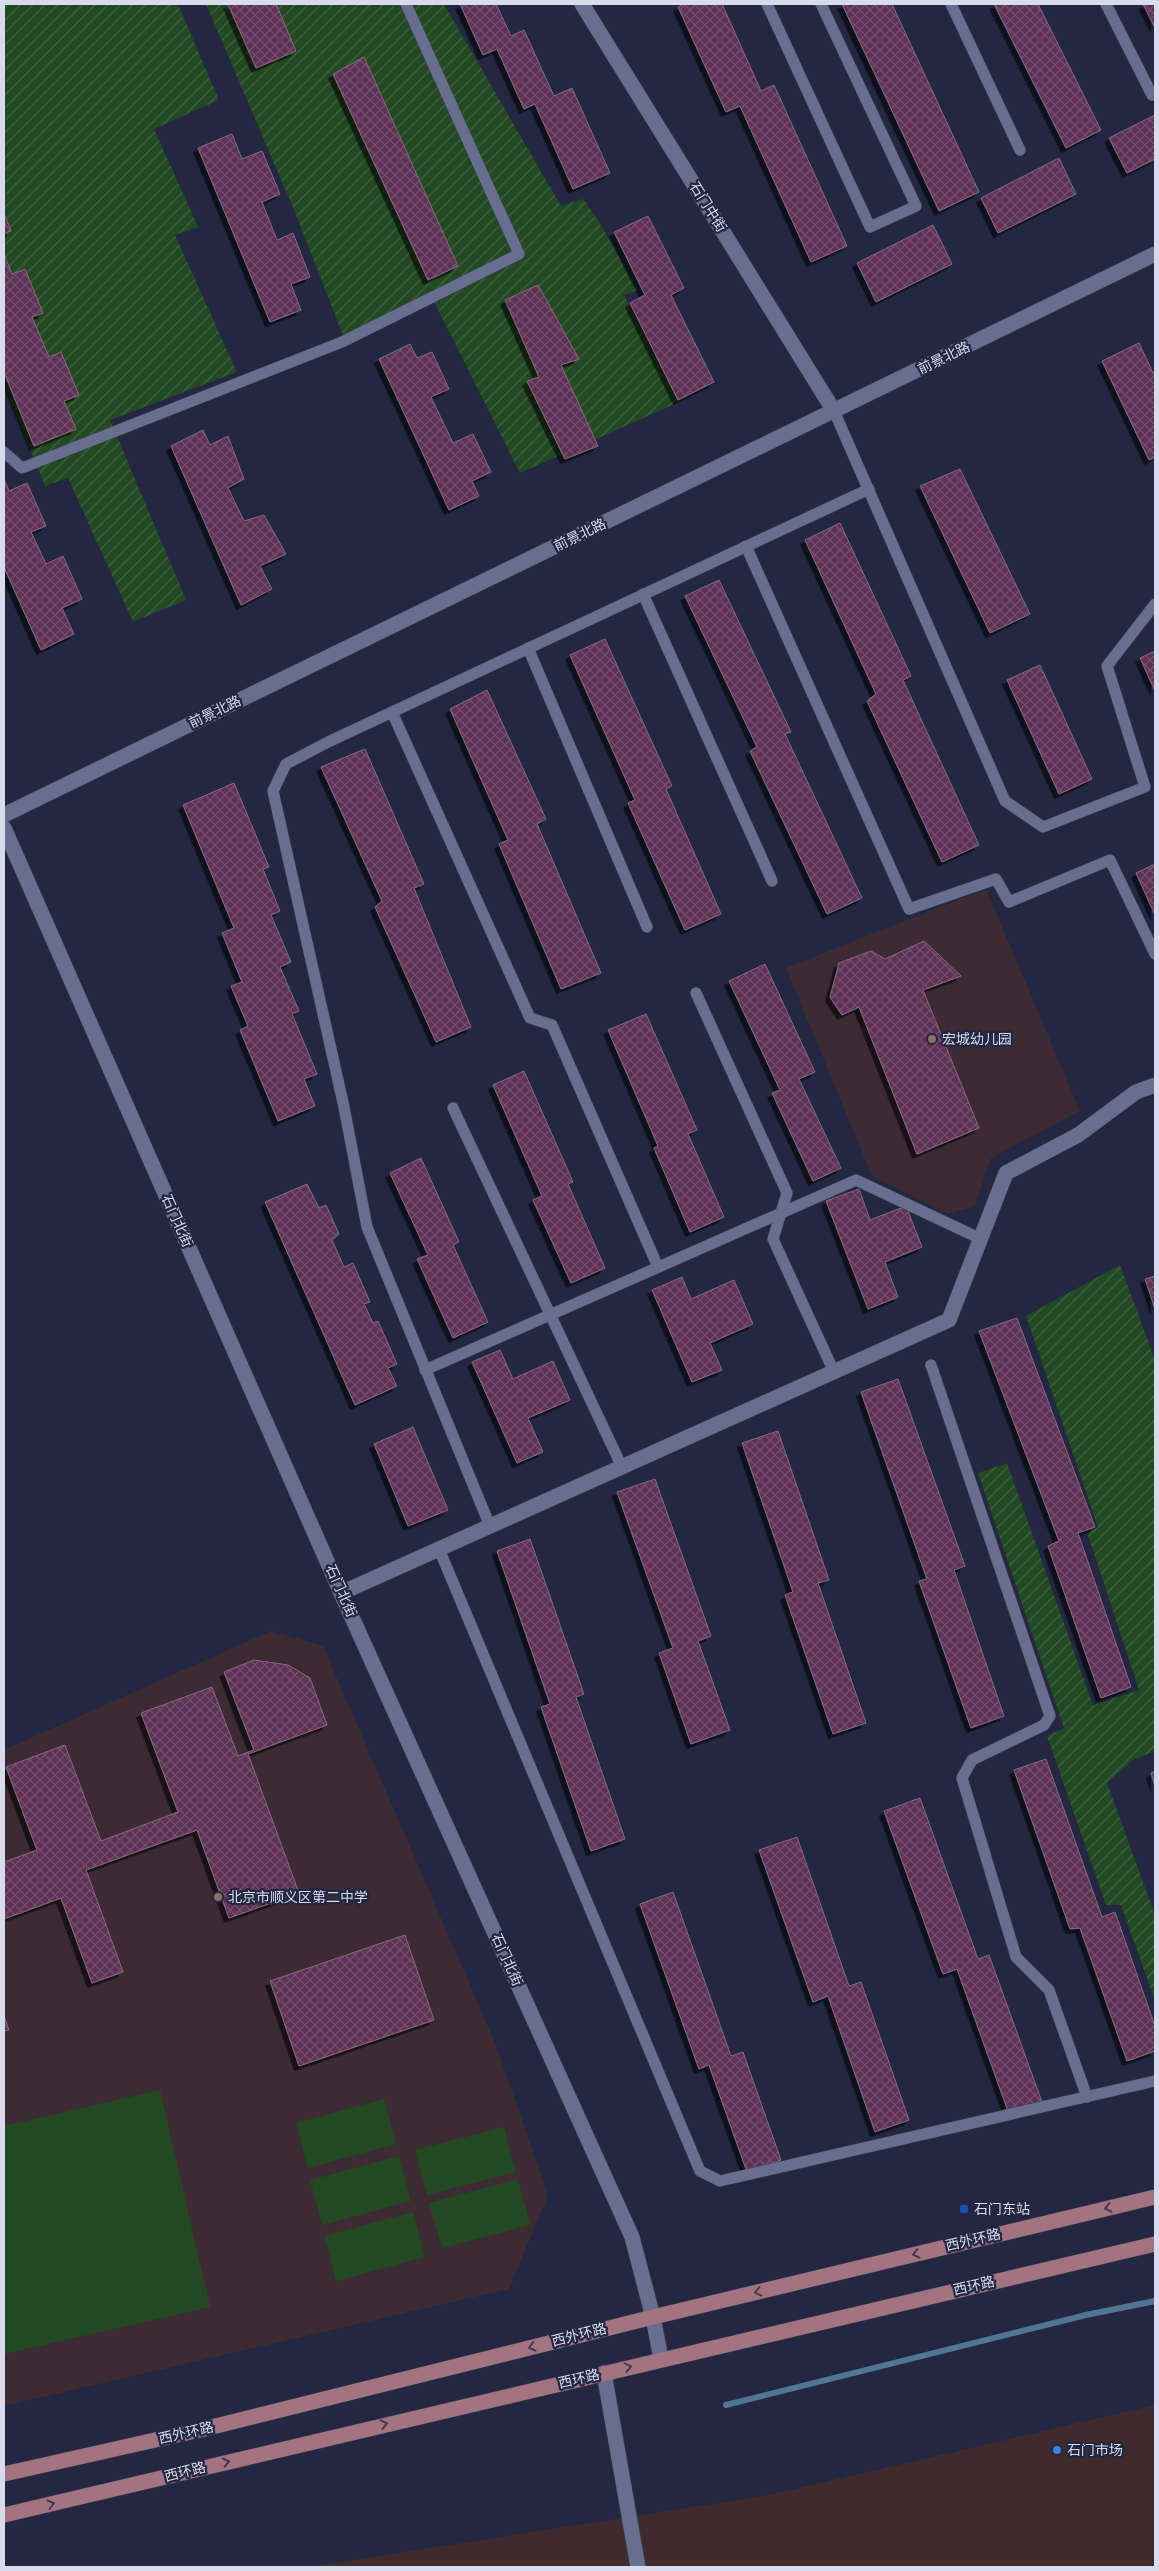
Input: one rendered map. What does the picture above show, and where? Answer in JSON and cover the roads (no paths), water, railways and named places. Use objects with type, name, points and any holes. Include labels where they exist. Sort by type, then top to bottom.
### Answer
[{"type":"main road","name":"西外环路","points":[[4,2474],[204,2429],[653,2317],[1155,2196]]},
{"type":"main road","name":"西环路","points":[[4,2515],[1155,2244]]},
{"type":"street","name":"石门中街","points":[[582,4],[834,411]]},
{"type":"street","name":"前景北路","points":[[4,815],[1155,254]]},
{"type":"street","name":"石门北街","points":[[4,828],[341,1593],[632,2237],[653,2317],[661,2359]]},
{"type":"street","points":[[341,1593],[949,1320],[1006,1173],[1078,1135],[1136,1092],[1155,1085]]},
{"type":"street","points":[[604,2373],[638,2567]]},
{"type":"lane","points":[[4,452],[22,468],[342,342],[519,254],[406,4]]},
{"type":"lane","points":[[767,4],[870,227],[916,206],[821,4]]},
{"type":"lane","points":[[951,4],[1020,150]]},
{"type":"lane","points":[[1106,4],[1152,95]]},
{"type":"lane","points":[[834,411],[1005,801],[1043,827],[1145,787],[1107,666],[1155,604]]},
{"type":"lane","points":[[490,1526],[367,1227],[344,1107],[273,791],[286,764],[392,712],[869,489]]},
{"type":"lane","points":[[746,546],[909,909],[996,879],[1010,902],[1110,860],[1155,954]]},
{"type":"lane","points":[[643,594],[772,881]]},
{"type":"lane","points":[[528,648],[647,927]]},
{"type":"lane","points":[[392,712],[530,1018],[552,1025],[658,1267]]},
{"type":"lane","points":[[696,993],[787,1193],[773,1240],[834,1372]]},
{"type":"lane","points":[[453,1108],[622,1467]]},
{"type":"lane","points":[[425,1370],[856,1180],[981,1239]]},
{"type":"lane","points":[[930,1364],[1050,1716],[1044,1725],[972,1760],[962,1778],[1016,1957],[1049,1990],[1087,2097]]},
{"type":"lane","points":[[439,1549],[700,2171],[720,2181],[1155,2081]]},
{"type":"waterway","points":[[726,2405],[1086,2315],[1155,2301]]},
{"type":"place","name":"宏城幼儿园","points":[[932,1039]]},
{"type":"place","name":"北京市顺义区第二中学","points":[[218,1897]]},
{"type":"place","name":"石门东站","points":[[964,2209]]},
{"type":"place","name":"石门市场","points":[[1057,2450]]}]
